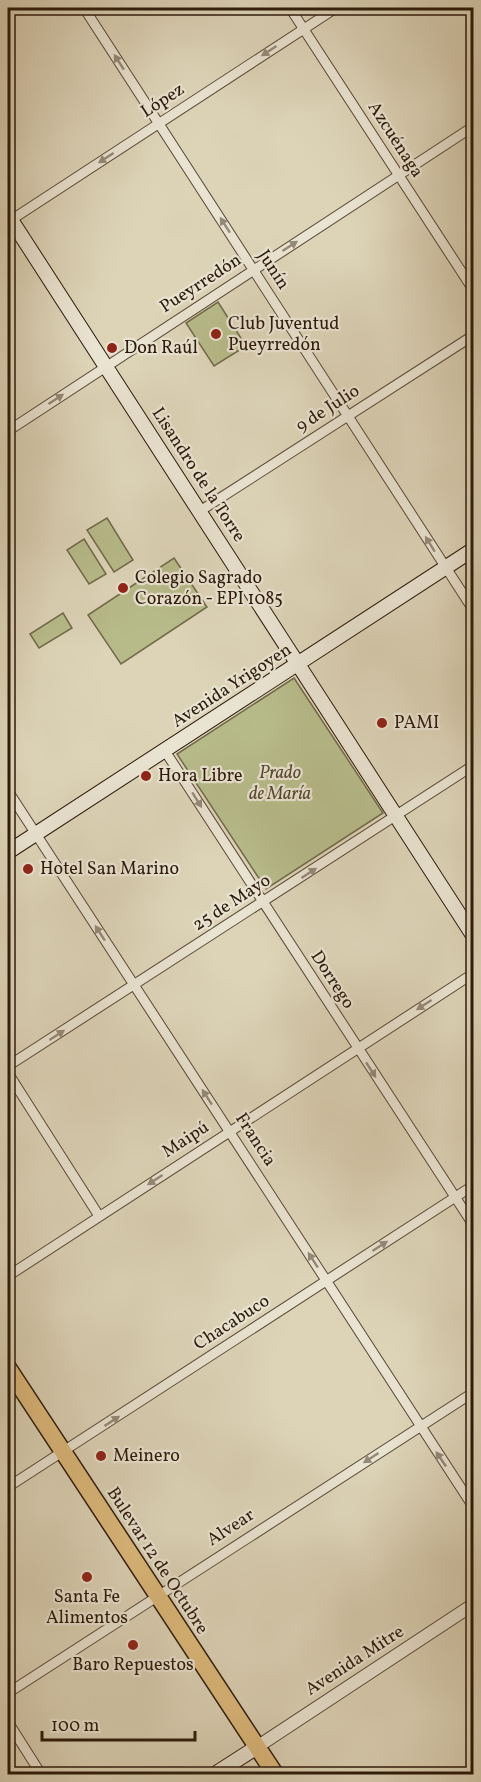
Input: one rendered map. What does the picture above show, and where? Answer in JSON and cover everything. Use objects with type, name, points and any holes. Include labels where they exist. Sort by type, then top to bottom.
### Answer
[{"type":"highway","name":"Bulevar 12 de Octubre","points":[[8,1368],[275,1774]]},
{"type":"main road","name":"Lisandro de la Torre","points":[[9,219],[200,511],[474,938]]},
{"type":"main road","name":"Avenida Yrigoyen","points":[[8,852],[474,549]]},
{"type":"main road","points":[[215,1774],[257,1747]]},
{"type":"street","name":"Junín","points":[[84,8],[474,611]]},
{"type":"street","name":"Azcuénaga","points":[[290,8],[474,291]]},
{"type":"street","name":"López","points":[[9,219],[336,8]]},
{"type":"street","name":"Pueyrredón","points":[[8,431],[474,126]]},
{"type":"street","name":"9 de Julio","points":[[200,511],[474,335]]},
{"type":"street","name":"Dorrego","points":[[165,751],[262,904],[474,1226]]},
{"type":"street","name":"25 de Mayo","points":[[8,1066],[474,765]]},
{"type":"street","name":"Francia","points":[[8,790],[327,1281],[419,1427],[474,1508]]},
{"type":"street","name":"Maipú","points":[[8,1276],[474,973]]},
{"type":"street","points":[[8,1073],[99,1216]]},
{"type":"street","name":"Chacabuco","points":[[8,1487],[474,1185]]},
{"type":"street","name":"Alvear","points":[[8,1693],[474,1392]]},
{"type":"street","name":"Avenida Mitre","points":[[257,1747],[474,1604]]},
{"type":"street","points":[[8,1722],[41,1774]]},
{"type":"street","points":[[464,1774],[474,1768]]},
{"type":"green space","name":"Club Juventud Pueyrredón","points":[[218,302],[246,346],[214,366],[186,323]]},
{"type":"green space","points":[[107,518],[133,560],[114,572],[87,530]]},
{"type":"green space","points":[[84,539],[106,574],[89,584],[67,550]]},
{"type":"green space","points":[[174,558],[207,607],[121,664],[88,615]]},
{"type":"green space","points":[[63,613],[72,628],[39,648],[30,634]]},
{"type":"green space","name":"Prado de María","points":[[294,678],[383,813],[266,889],[177,754]]},
{"type":"place","name":"Club Juventud Pueyrredón","points":[[216,334]]},
{"type":"place","name":"Don Raúl","points":[[112,348]]},
{"type":"place","name":"Colegio Sagrado Corazón - EPI 1085","points":[[123,588]]},
{"type":"place","name":"PAMI","points":[[382,723]]},
{"type":"place","name":"Hora Libre","points":[[146,776]]},
{"type":"place","name":"Hotel San Marino","points":[[28,869]]},
{"type":"place","name":"Meinero","points":[[101,1456]]},
{"type":"place","name":"Santa Fe Alimentos","points":[[87,1577]]},
{"type":"place","name":"Baro Repuestos","points":[[133,1645]]}]
